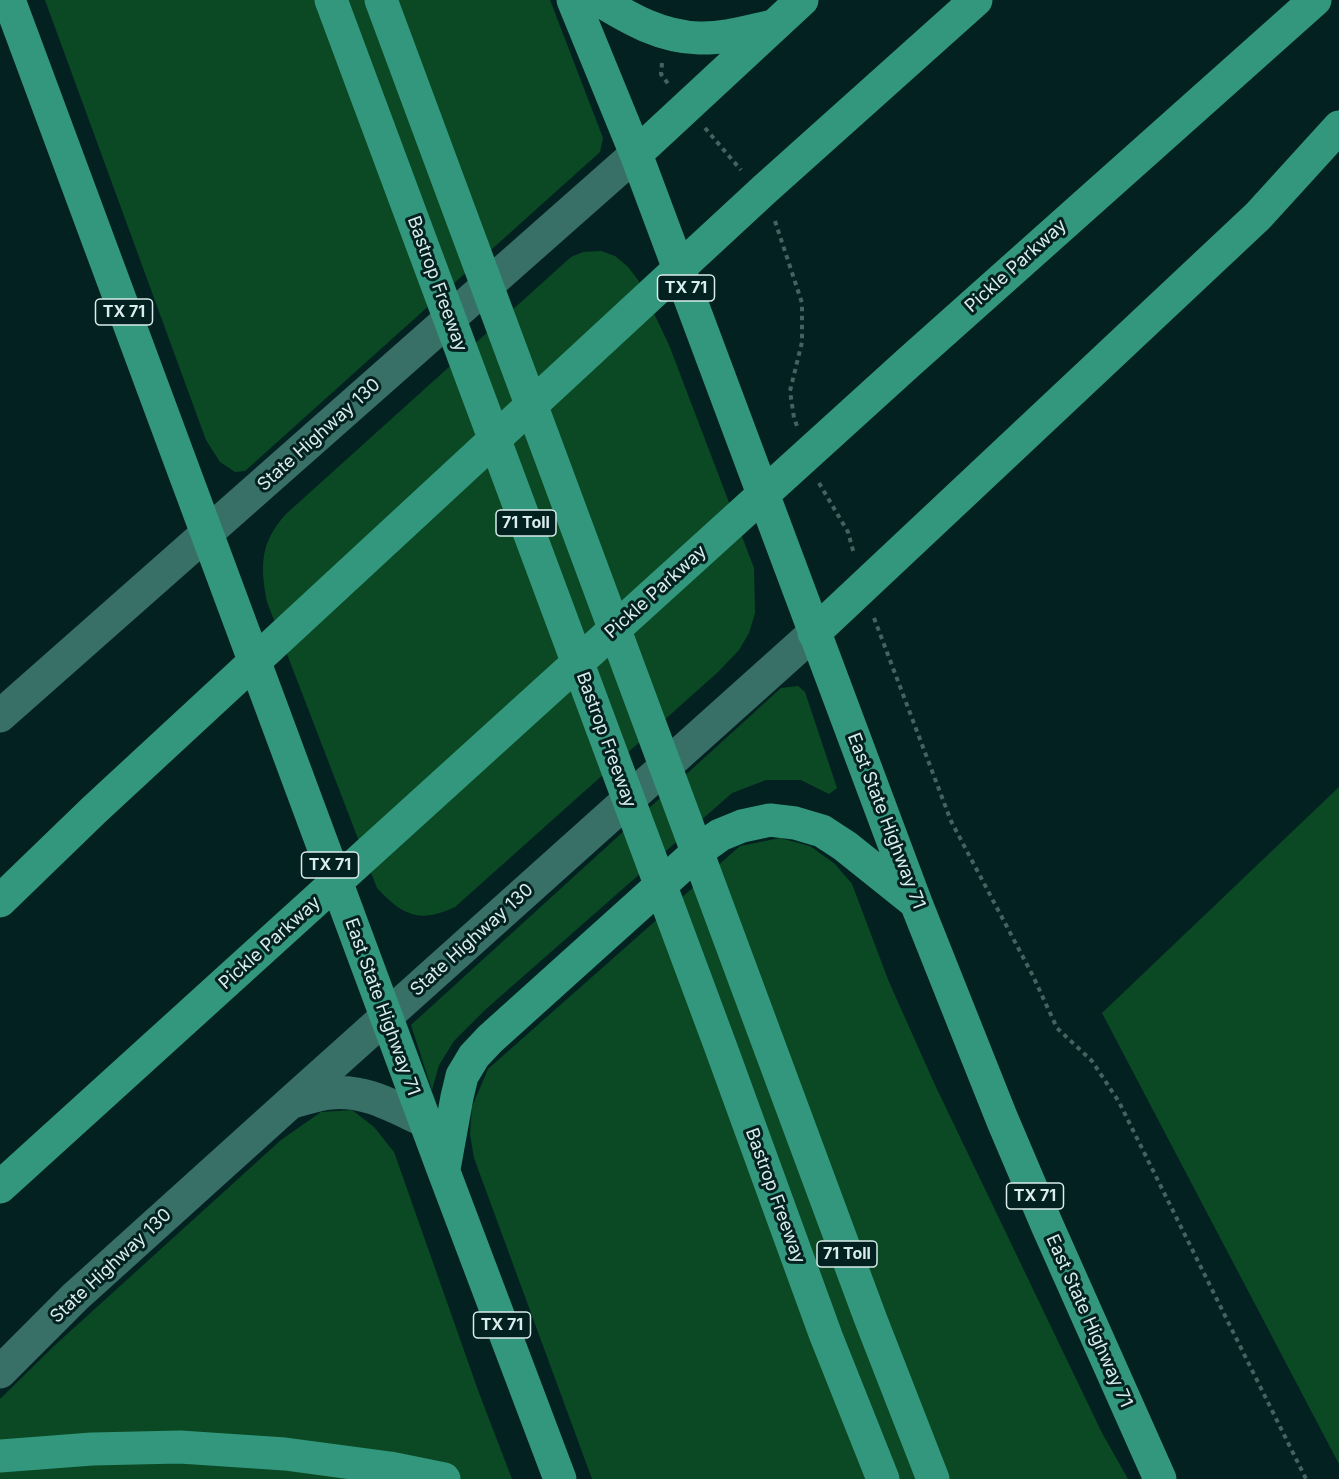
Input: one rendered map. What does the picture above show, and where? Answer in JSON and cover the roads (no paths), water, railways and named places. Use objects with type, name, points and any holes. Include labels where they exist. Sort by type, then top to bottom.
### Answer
[{"type":"highway","name":"TX 71","points":[[9,0],[207,534]]},
{"type":"highway","name":"Bastrop Freeway","points":[[331,0],[826,1336],[883,1479]]},
{"type":"highway","name":"71 Toll","points":[[381,0],[871,1320],[933,1479]]},
{"type":"highway","name":"TX 71","points":[[573,0],[636,153]]},
{"type":"highway","points":[[599,0],[645,26],[666,34],[699,38],[729,35],[774,25]]},
{"type":"highway","points":[[636,153],[802,0]]},
{"type":"highway","points":[[0,901],[94,810],[760,193],[976,0]]},
{"type":"highway","name":"Pickle Parkway","points":[[0,1187],[908,363],[1315,0]]},
{"type":"highway","points":[[814,633],[1258,216],[1339,127]]},
{"type":"highway","name":"East State Highway 71","points":[[636,153],[916,903],[1002,1119],[1160,1479]]},
{"type":"highway","name":"East State Highway 71","points":[[207,534],[560,1479]]},
{"type":"highway","points":[[444,1172],[462,1076],[474,1056],[702,848],[720,835],[742,826],[770,820],[795,823],[822,831],[845,846],[916,903]]},
{"type":"highway","points":[[0,1456],[92,1449],[180,1447],[285,1454],[390,1468],[444,1479]]},
{"type":"street","name":"State Highway 130","points":[[0,716],[636,153]]},
{"type":"street","name":"State Highway 130","points":[[0,1372],[75,1298],[814,633]]},
{"type":"street","points":[[291,1102],[329,1093],[350,1092],[369,1096],[425,1121]]}]
